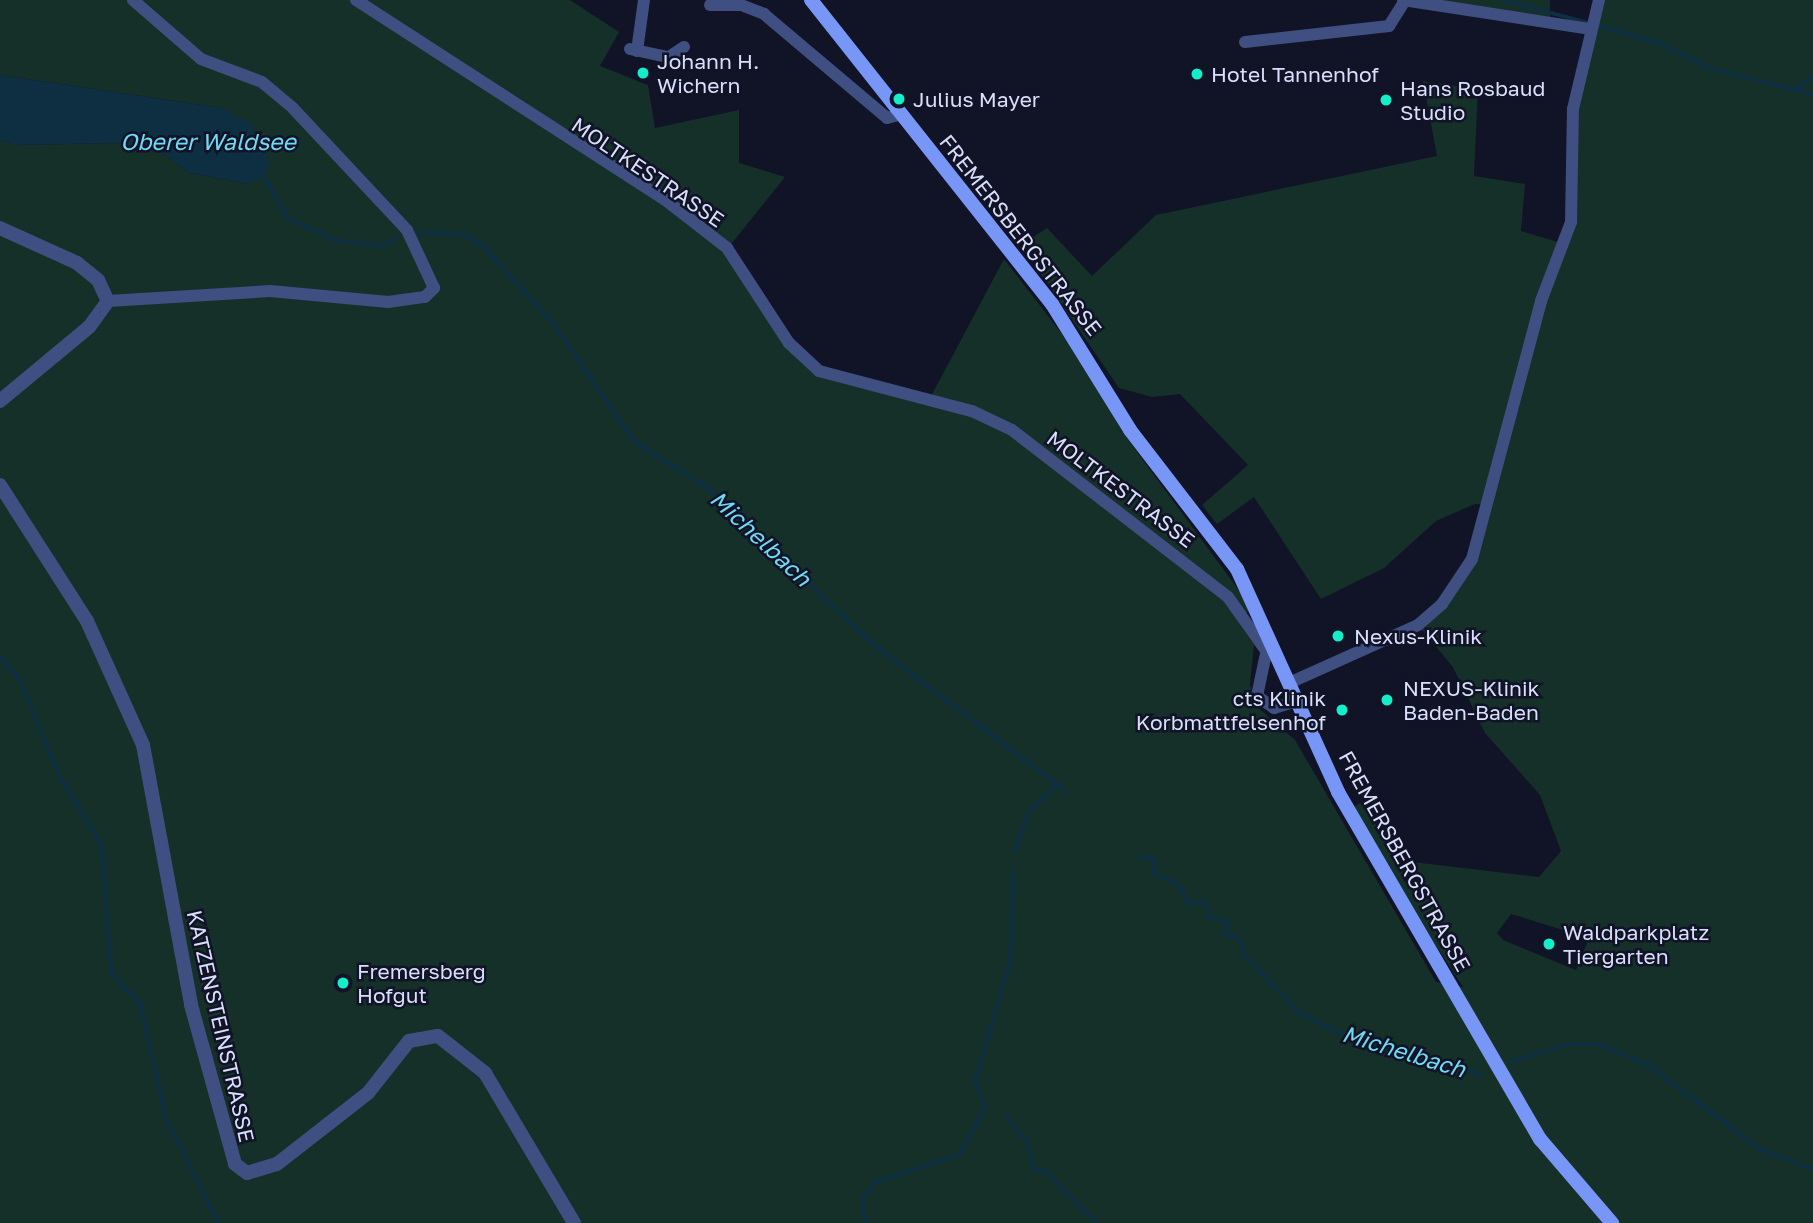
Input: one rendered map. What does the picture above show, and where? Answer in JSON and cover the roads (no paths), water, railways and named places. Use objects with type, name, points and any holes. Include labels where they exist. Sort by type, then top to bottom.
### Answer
[{"type":"main road","name":"FREMERSBERGSTRASSE","points":[[811,0],[898,115],[1076,337],[1130,430],[1237,569],[1268,643],[1338,792],[1539,1139],[1612,1223]]},
{"type":"street","points":[[108,301],[270,291],[388,302],[425,298],[434,288],[419,249],[394,214],[289,103],[261,82],[201,59],[133,0]]},
{"type":"street","name":"MOLTKESTRASSE","points":[[356,0],[727,248],[789,343],[818,371],[972,411],[1012,430],[1228,597],[1268,643]]},
{"type":"street","points":[[644,0],[633,50],[669,57],[684,47]]},
{"type":"street","points":[[1289,683],[1418,625],[1442,604],[1472,559],[1541,301],[1571,222],[1573,109],[1599,0]]},
{"type":"street","points":[[1245,42],[1389,26],[1403,1],[1592,25]]},
{"type":"street","points":[[710,5],[741,5],[764,15],[869,105],[887,118],[898,115]]},
{"type":"street","points":[[0,228],[77,263],[98,280],[108,301]]},
{"type":"street","points":[[0,401],[89,327],[108,301]]},
{"type":"street","name":"KATZENSTEINSTRASSE","points":[[0,485],[87,621],[143,745],[183,967],[235,1164],[247,1173],[277,1164],[368,1093],[409,1041],[438,1036],[485,1073],[574,1223]]},
{"type":"street","points":[[1268,643],[1258,696],[1274,708],[1297,701]]},
{"type":"water","name":"Oberer Waldsee","points":[[0,75],[222,108],[250,123],[270,161],[264,176],[248,184],[190,173],[159,151],[117,143],[15,145],[0,140]]},
{"type":"waterway","points":[[1503,0],[1589,23]]},
{"type":"waterway","points":[[1596,25],[1662,44],[1709,68],[1813,94]]},
{"type":"waterway","points":[[1792,91],[1813,77]]},
{"type":"waterway","name":"Michelbach","points":[[264,176],[288,218],[335,240],[382,246],[398,239]]},
{"type":"waterway","name":"Michelbach","points":[[413,232],[463,234],[481,244],[554,324],[635,442],[708,488],[877,647],[1067,792]]},
{"type":"waterway","points":[[0,656],[19,678],[61,778],[102,845],[112,974],[141,1004],[167,1120],[219,1223]]},
{"type":"waterway","points":[[1014,852],[1029,812],[1056,785]]},
{"type":"waterway","name":"Michelbach","points":[[1141,857],[1154,858],[1153,872],[1180,885],[1188,903],[1206,902],[1209,917],[1229,921],[1225,932],[1241,941],[1244,954],[1300,1013],[1347,1036],[1481,1074]]},
{"type":"waterway","points":[[865,1223],[862,1198],[876,1182],[959,1155],[985,1108],[975,1082],[1010,962],[1014,872]]},
{"type":"waterway","name":"Michelbach","points":[[1512,1062],[1568,1044],[1600,1044],[1650,1066],[1762,1150],[1813,1169]]},
{"type":"waterway","points":[[1006,1115],[1029,1144],[1034,1169],[1047,1172],[1097,1223]]},
{"type":"place","name":"Johann H. Wichern","points":[[643,73]]},
{"type":"place","name":"Hotel Tannenhof","points":[[1197,74]]},
{"type":"place","name":"Julius Mayer","points":[[899,99]]},
{"type":"place","name":"Hans Rosbaud Studio","points":[[1386,100]]},
{"type":"place","name":"Nexus-Klinik","points":[[1338,636]]},
{"type":"place","name":"NEXUS-Klinik Baden-Baden","points":[[1387,700]]},
{"type":"place","name":"cts Klinik Korbmattfelsenhof","points":[[1342,710]]},
{"type":"place","name":"Waldparkplatz Tiergarten","points":[[1549,944]]},
{"type":"place","name":"Fremersberg Hofgut","points":[[343,983]]}]
